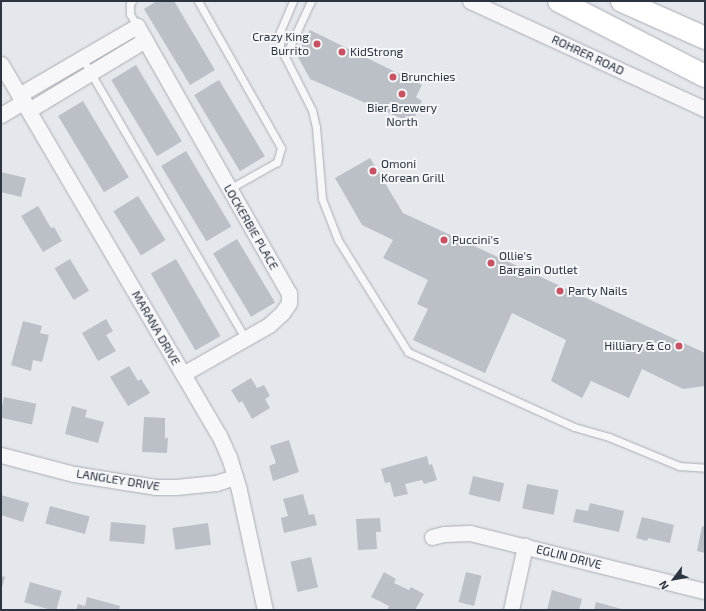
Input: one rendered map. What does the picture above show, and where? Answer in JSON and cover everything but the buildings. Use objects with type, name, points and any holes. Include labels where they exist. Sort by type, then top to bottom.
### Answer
[{"type":"highway","points":[[559,1],[705,76]]},
{"type":"highway","points":[[622,1],[705,38]]},
{"type":"street","name":"ROHRER ROAD","points":[[470,1],[705,109]]},
{"type":"street","name":"LOCKERBIE PLACE","points":[[136,26],[289,294],[288,303],[282,314],[269,325],[183,374]]},
{"type":"street","points":[[1,116],[24,102],[82,58],[136,26]]},
{"type":"street","points":[[24,102],[90,72],[145,40]]},
{"type":"street","name":"MARANA DRIVE","points":[[1,64],[219,435],[229,457],[235,477],[265,610]]},
{"type":"street","name":"LANGLEY DRIVE","points":[[1,455],[74,474],[155,487],[176,487],[216,483],[235,477]]},
{"type":"street","name":"EGLIN DRIVE","points":[[432,537],[444,534],[470,533],[705,591]]},
{"type":"street","points":[[511,610],[525,546]]},
{"type":"lane","points":[[132,1],[130,4],[130,14],[136,26]]},
{"type":"lane","points":[[198,1],[278,140],[281,148],[277,162],[229,189]]},
{"type":"lane","points":[[293,1],[280,32],[280,47],[312,110],[316,128],[322,199],[338,240],[408,352],[574,427],[609,437],[679,466],[705,468]]},
{"type":"lane","points":[[285,57],[311,1]]},
{"type":"lane","points":[[82,58],[245,338]]},
{"type":"place","name":"Crazy King Burrito","points":[[317,44]]},
{"type":"place","name":"KidStrong","points":[[342,52]]},
{"type":"place","name":"Brunchies","points":[[393,77]]},
{"type":"place","name":"Bier Brewery North","points":[[402,94]]},
{"type":"place","name":"Omoni Korean Grill","points":[[373,171]]},
{"type":"place","name":"Puccini's","points":[[444,240]]},
{"type":"place","name":"Ollie's Bargain Outlet","points":[[491,263]]},
{"type":"place","name":"Party Nails","points":[[560,291]]},
{"type":"place","name":"Hilliary & Co","points":[[679,346]]}]
